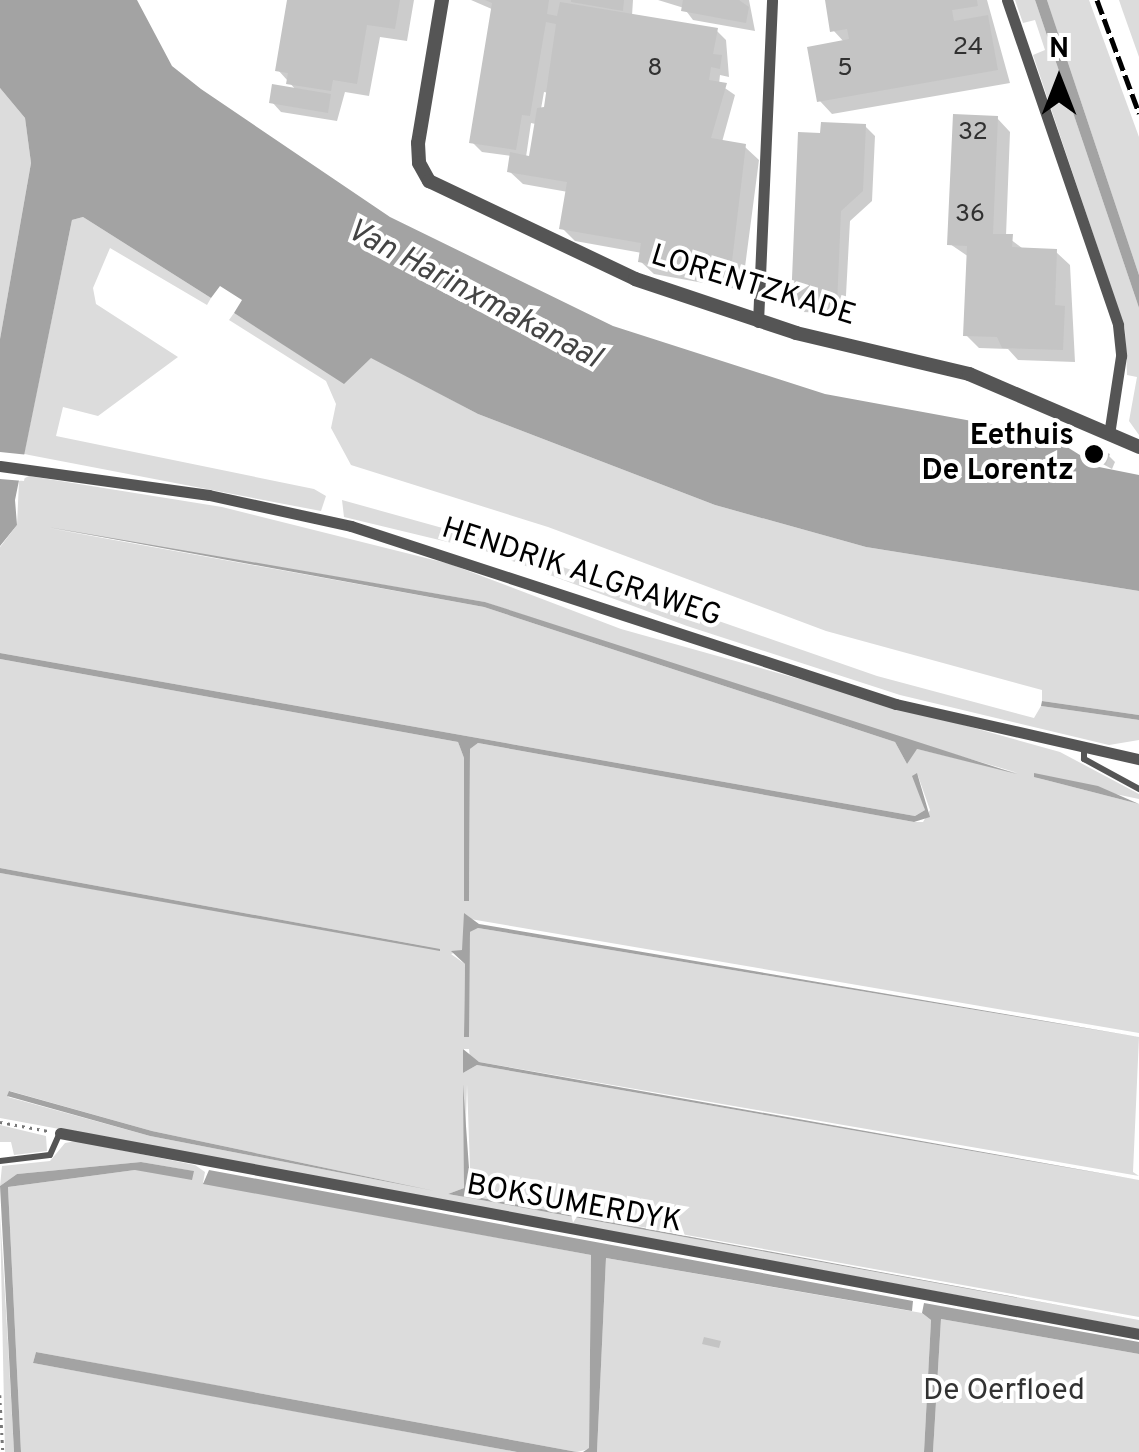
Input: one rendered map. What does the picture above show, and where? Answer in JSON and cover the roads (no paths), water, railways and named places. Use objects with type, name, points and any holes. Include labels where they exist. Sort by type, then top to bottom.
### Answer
[{"type":"street","name":"LORENTZKADE","points":[[442,0],[418,143],[422,172],[439,187],[598,264],[758,322],[968,374],[1139,448]]},
{"type":"street","points":[[758,322],[772,0]]},
{"type":"street","points":[[1007,0],[1118,326],[1121,356],[1108,434]]},
{"type":"street","name":"HENDRIK ALGRAWEG","points":[[0,466],[209,495],[351,526],[896,704],[1139,759]]},
{"type":"street","name":"BOKSUMERDYK","points":[[60,1133],[1139,1334]]},
{"type":"lane","points":[[1084,748],[1084,759],[1139,789]]},
{"type":"lane","points":[[0,1160],[50,1156],[60,1133]]},
{"type":"water","name":"Van Harinxmakanaal","points":[[0,0],[137,0],[172,66],[201,89],[390,217],[613,326],[825,394],[1048,435],[1099,467],[1139,475],[1139,591],[866,547],[715,505],[478,414],[371,358],[344,384],[234,313],[242,300],[220,286],[211,298],[83,217],[72,220],[15,500],[17,525],[0,546],[0,339],[31,163],[25,118],[0,88]]},
{"type":"water","points":[[1035,0],[1047,0],[1139,275],[1139,308]]},
{"type":"water","points":[[48,527],[485,602],[1017,774],[917,749],[907,764],[895,742],[484,607]]},
{"type":"water","points":[[0,653],[915,816],[925,810],[912,776],[917,773],[930,817],[914,822],[478,743],[470,749],[469,901],[464,901],[464,758],[458,742],[0,659]]},
{"type":"water","points":[[1042,701],[1139,715],[1139,720],[1041,706]]},
{"type":"water","points":[[1034,773],[1098,786],[1139,804],[1034,777]]},
{"type":"water","points":[[0,868],[440,949],[440,951],[0,873]]},
{"type":"water","points":[[464,913],[479,924],[1139,1037],[478,928],[470,932],[469,1037],[464,1037],[465,964],[451,951],[462,950]]},
{"type":"water","points":[[463,1049],[479,1062],[1139,1180],[477,1065],[463,1073]]},
{"type":"water","points":[[463,1084],[471,1196],[1139,1320],[448,1194],[464,1188]]},
{"type":"water","points":[[9,1091],[152,1131],[435,1191],[150,1136],[7,1096]]},
{"type":"water","points":[[141,1162],[194,1171],[192,1180],[135,1170],[8,1187],[21,1452],[14,1452],[0,1186],[17,1174]]},
{"type":"water","points":[[209,1170],[913,1301],[912,1311],[606,1258],[597,1452],[583,1452],[589,1448],[591,1255],[203,1184]]},
{"type":"water","points":[[924,1303],[1139,1342],[1139,1354],[941,1319],[933,1452],[924,1452],[931,1320],[922,1313]]},
{"type":"water","points":[[36,1352],[577,1452],[517,1452],[297,1412],[33,1363]]},
{"type":"railway","points":[[1097,0],[1139,113]]},
{"type":"place","name":"Eethuis De Lorentz","points":[[1094,454]]},
{"type":"park label","name":"De Oerfloed","points":[[1004,1392]]}]
